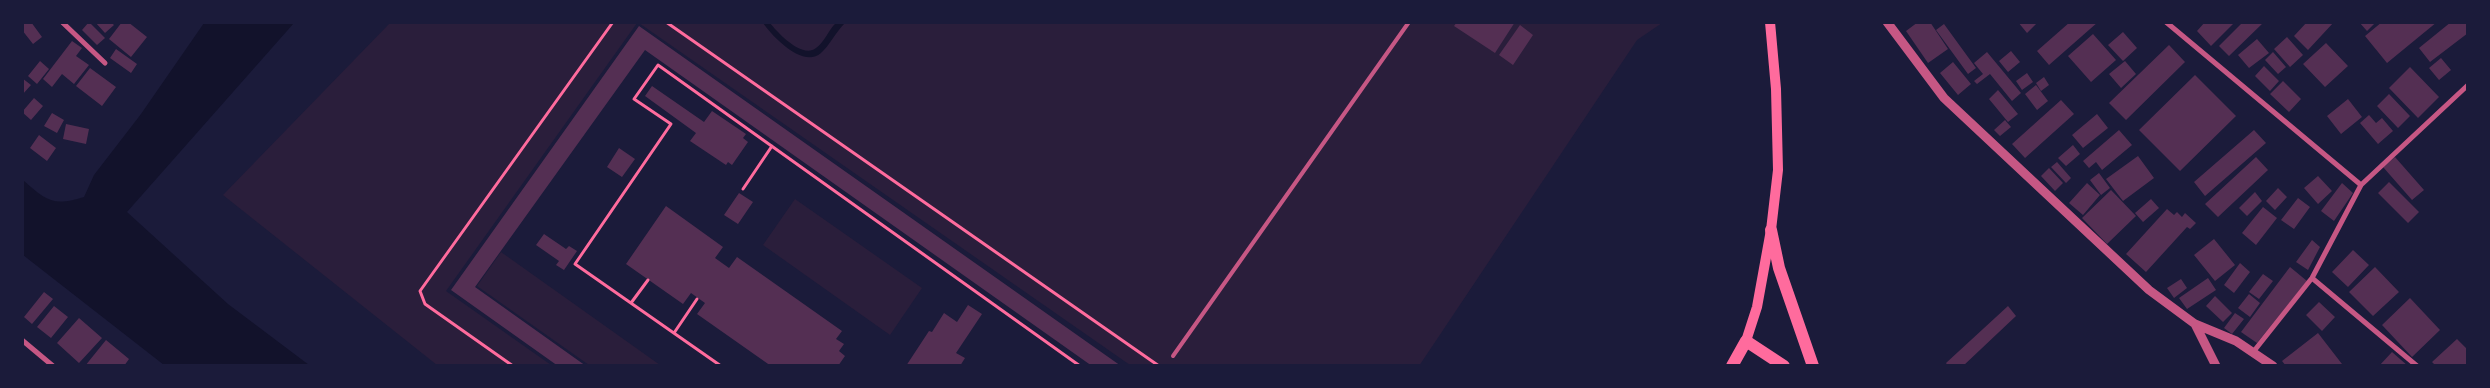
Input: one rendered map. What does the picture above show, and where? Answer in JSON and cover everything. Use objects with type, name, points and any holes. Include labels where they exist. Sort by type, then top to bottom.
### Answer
[{"type":"main road","points":[[1732,366],[1746,341],[1757,307],[1771,230],[1778,170],[1776,89],[1770,22]]},
{"type":"main road","points":[[1771,230],[1779,268],[1813,366]]},
{"type":"main road","points":[[1746,341],[1784,366]]},
{"type":"street","points":[[62,22],[105,63]]},
{"type":"street","points":[[1887,22],[1944,98],[2149,290],[2195,324],[2254,351],[2273,366]]},
{"type":"street","points":[[2166,22],[2361,185]]},
{"type":"street","points":[[2254,351],[2312,278],[2361,185],[2468,85]]},
{"type":"street","points":[[2312,278],[2417,366]]},
{"type":"street","points":[[2195,324],[2216,366]]},
{"type":"street","points":[[22,340],[53,366]]},
{"type":"lane","points":[[1173,356],[1409,22]]},
{"type":"path","points":[[513,366],[425,304],[420,291],[613,22]]},
{"type":"path","points":[[666,22],[1158,366]]},
{"type":"path","points":[[721,366],[575,264],[671,124],[634,99],[658,65],[1080,366]]},
{"type":"path","points":[[743,189],[772,146]]},
{"type":"path","points":[[631,303],[648,280]]},
{"type":"path","points":[[674,332],[697,299]]},
{"type":"shaded area","points":[[204,23],[294,23],[127,212],[228,304],[309,365],[164,365],[23,255],[23,180],[50,200],[64,201],[84,197],[94,175],[141,114]]},
{"type":"shaded area","points":[[390,23],[637,23],[446,291],[551,365],[437,365],[223,195]]},
{"type":"shaded area","points":[[639,23],[1662,23],[1637,40],[1419,366],[1130,365]]},
{"type":"shaded area","points":[[763,23],[770,23],[797,48],[810,50],[819,46],[836,23],[845,23],[821,53],[814,57],[806,57],[789,49]]},
{"type":"shaded area","points":[[795,199],[922,288],[890,335],[763,245]]},
{"type":"shaded area","points":[[501,252],[660,365],[589,365],[477,286]]},
{"type":"building","points":[[22,22],[31,22],[42,37],[33,44],[22,30]]},
{"type":"building","points":[[89,22],[105,38],[97,45],[82,30]]},
{"type":"building","points":[[95,22],[111,22],[114,25],[105,33]]},
{"type":"building","points":[[122,22],[128,22],[147,37],[131,57],[109,39]]},
{"type":"building","points":[[1457,22],[1515,22],[1495,53],[1454,26]]},
{"type":"building","points":[[1918,22],[1930,22],[1948,49],[1928,63],[1906,31]]},
{"type":"building","points":[[2018,22],[2038,22],[2027,33]]},
{"type":"building","points":[[2070,22],[2098,22],[2049,65],[2037,51]]},
{"type":"building","points":[[2205,22],[2235,22],[2211,46],[2197,31]]},
{"type":"building","points":[[2243,22],[2264,22],[2229,56],[2219,46]]},
{"type":"building","points":[[2307,22],[2334,22],[2308,50],[2294,36]]},
{"type":"building","points":[[2359,22],[2376,22],[2367,31]]},
{"type":"building","points":[[2382,22],[2437,22],[2387,63],[2365,36]]},
{"type":"building","points":[[2451,22],[2468,22],[2468,33],[2430,62],[2419,48]]},
{"type":"building","points":[[1944,24],[1976,68],[1968,74],[1936,30]]},
{"type":"building","points":[[1520,25],[1533,35],[1513,65],[1499,55]]},
{"type":"building","points":[[639,26],[1121,366],[1092,366],[645,50],[475,287],[586,366],[558,366],[451,290]]},
{"type":"building","points":[[2123,32],[2137,48],[2123,61],[2108,45]]},
{"type":"building","points":[[2093,34],[2116,60],[2091,82],[2068,56]]},
{"type":"building","points":[[2287,37],[2303,55],[2290,67],[2274,49]]},
{"type":"building","points":[[2257,39],[2269,53],[2249,68],[2238,55]]},
{"type":"building","points":[[72,41],[82,48],[76,56],[89,65],[74,84],[62,74],[52,87],[43,79]]},
{"type":"building","points":[[2326,43],[2348,66],[2325,87],[2303,64]]},
{"type":"building","points":[[2169,45],[2185,62],[2126,120],[2109,103]]},
{"type":"building","points":[[116,49],[137,64],[131,73],[110,58]]},
{"type":"building","points":[[2011,51],[2020,62],[2008,72],[1999,61]]},
{"type":"building","points":[[1987,52],[2021,93],[2012,101],[1990,74],[1977,84],[1974,81],[1983,74],[1974,63]]},
{"type":"building","points":[[2273,52],[2286,67],[2278,74],[2265,60]]},
{"type":"building","points":[[2441,58],[2451,70],[2439,80],[2429,68]]},
{"type":"building","points":[[40,61],[49,69],[37,84],[28,76]]},
{"type":"building","points":[[2125,61],[2136,74],[2121,88],[2109,74]]},
{"type":"building","points":[[1953,62],[1971,84],[1958,95],[1940,73]]},
{"type":"building","points":[[2264,66],[2279,81],[2270,91],[2255,76]]},
{"type":"building","points":[[2410,67],[2439,97],[2418,118],[2389,88]]},
{"type":"building","points":[[90,68],[116,87],[102,106],[76,86]]},
{"type":"building","points":[[2027,73],[2033,82],[2022,90],[2016,81]]},
{"type":"building","points":[[2195,75],[2236,116],[2180,171],[2139,130]]},
{"type":"building","points":[[2044,77],[2049,85],[2041,91],[2036,83]]},
{"type":"building","points":[[22,78],[31,85],[22,95]]},
{"type":"building","points":[[2283,81],[2301,99],[2289,112],[2270,94]]},
{"type":"building","points":[[2036,85],[2048,101],[2037,110],[2025,94]]},
{"type":"building","points":[[652,86],[704,122],[712,111],[746,134],[743,138],[748,142],[732,165],[728,162],[726,165],[690,141],[696,133],[645,96]]},
{"type":"building","points":[[1998,90],[2018,114],[2008,122],[1989,99]]},
{"type":"building","points":[[2389,94],[2410,116],[2398,128],[2377,106]]},
{"type":"building","points":[[34,98],[43,106],[31,120],[22,112]]},
{"type":"building","points":[[2348,99],[2362,117],[2341,134],[2327,116]]},
{"type":"building","points":[[2061,100],[2074,114],[2025,158],[2012,144]]},
{"type":"building","points":[[52,113],[64,120],[57,133],[44,126]]},
{"type":"building","points":[[2097,114],[2108,128],[2083,148],[2072,135]]},
{"type":"building","points":[[2369,115],[2376,123],[2382,118],[2393,131],[2378,144],[2360,123]]},
{"type":"building","points":[[2005,120],[2011,127],[2000,136],[1994,130]]},
{"type":"building","points":[[66,124],[89,129],[86,144],[63,139]]},
{"type":"building","points":[[2119,130],[2132,145],[2102,170],[2096,162],[2089,168],[2083,161]]},
{"type":"building","points":[[2254,130],[2266,143],[2205,196],[2194,182]]},
{"type":"building","points":[[39,135],[56,148],[47,161],[30,148]]},
{"type":"building","points":[[2073,145],[2080,154],[2066,166],[2058,158]]},
{"type":"building","points":[[619,148],[635,159],[622,177],[607,167]]},
{"type":"building","points":[[2138,156],[2154,178],[2123,201],[2106,179]]},
{"type":"building","points":[[2256,157],[2268,170],[2218,217],[2205,204]]},
{"type":"building","points":[[2395,157],[2424,190],[2412,200],[2383,167]]},
{"type":"building","points":[[2057,162],[2071,178],[2066,183],[2051,167]]},
{"type":"building","points":[[2049,168],[2063,183],[2055,191],[2041,176]]},
{"type":"building","points":[[2099,173],[2110,188],[2101,195],[2090,180]]},
{"type":"building","points":[[2318,176],[2332,191],[2318,204],[2304,188]]},
{"type":"building","points":[[2389,182],[2419,212],[2408,223],[2378,193]]},
{"type":"building","points":[[2087,183],[2100,195],[2083,215],[2069,203]]},
{"type":"building","points":[[2342,183],[2353,193],[2334,221],[2321,211]]},
{"type":"building","points":[[2278,188],[2287,197],[2275,210],[2266,201]]},
{"type":"building","points":[[2111,190],[2136,216],[2107,244],[2082,218]]},
{"type":"building","points":[[2255,192],[2262,201],[2247,216],[2239,208]]},
{"type":"building","points":[[739,193],[753,202],[738,224],[724,215]]},
{"type":"building","points":[[2298,198],[2310,207],[2294,229],[2281,220]]},
{"type":"building","points":[[2151,199],[2159,208],[2143,222],[2135,213]]},
{"type":"building","points":[[666,206],[723,247],[715,258],[729,268],[737,257],[842,331],[836,339],[844,344],[839,351],[845,356],[838,366],[771,366],[697,314],[705,303],[691,293],[683,304],[626,264]]},
{"type":"building","points":[[2263,207],[2277,218],[2256,245],[2242,233]]},
{"type":"building","points":[[2167,209],[2174,215],[2177,212],[2182,217],[2185,213],[2196,223],[2190,229],[2187,227],[2146,272],[2126,254]]},
{"type":"building","points":[[544,234],[566,249],[569,246],[577,251],[564,270],[556,265],[559,261],[536,245]]},
{"type":"building","points":[[2214,239],[2235,265],[2215,281],[2194,255]]},
{"type":"building","points":[[2312,240],[2320,247],[2308,270],[2296,262]]},
{"type":"building","points":[[2353,250],[2369,265],[2348,287],[2332,272]]},
{"type":"building","points":[[2240,263],[2250,272],[2234,293],[2224,285]]},
{"type":"building","points":[[2290,267],[2307,281],[2257,343],[2241,332]]},
{"type":"building","points":[[2375,267],[2399,292],[2373,316],[2349,292]]},
{"type":"building","points":[[2263,274],[2273,281],[2259,299],[2249,292]]},
{"type":"building","points":[[2208,278],[2216,290],[2187,309],[2179,298]]},
{"type":"building","points":[[2181,279],[2187,288],[2174,298],[2167,288]]},
{"type":"building","points":[[44,292],[53,299],[32,324],[24,317]]},
{"type":"building","points":[[2249,294],[2260,303],[2250,317],[2238,308]]},
{"type":"building","points":[[2215,296],[2232,313],[2223,322],[2206,306]]},
{"type":"building","points":[[2410,298],[2440,330],[2412,357],[2382,325]]},
{"type":"building","points":[[2319,302],[2335,317],[2322,331],[2306,315]]},
{"type":"building","points":[[968,305],[982,314],[956,353],[965,358],[960,366],[906,366],[929,331],[932,332],[944,313],[957,322]]},
{"type":"building","points":[[54,306],[68,317],[51,338],[37,327]]},
{"type":"building","points":[[2008,306],[2016,316],[1963,366],[1948,366],[1946,363]]},
{"type":"building","points":[[2235,313],[2244,319],[2232,334],[2224,328]]},
{"type":"building","points":[[79,318],[102,338],[79,363],[57,343]]},
{"type":"building","points":[[2318,333],[2342,364],[2286,366],[2282,361]]},
{"type":"building","points":[[2457,339],[2468,350],[2468,366],[2436,366],[2432,362]]},
{"type":"building","points":[[106,340],[129,359],[124,366],[85,366]]},
{"type":"building","points":[[2392,352],[2408,366],[2379,366]]}]
